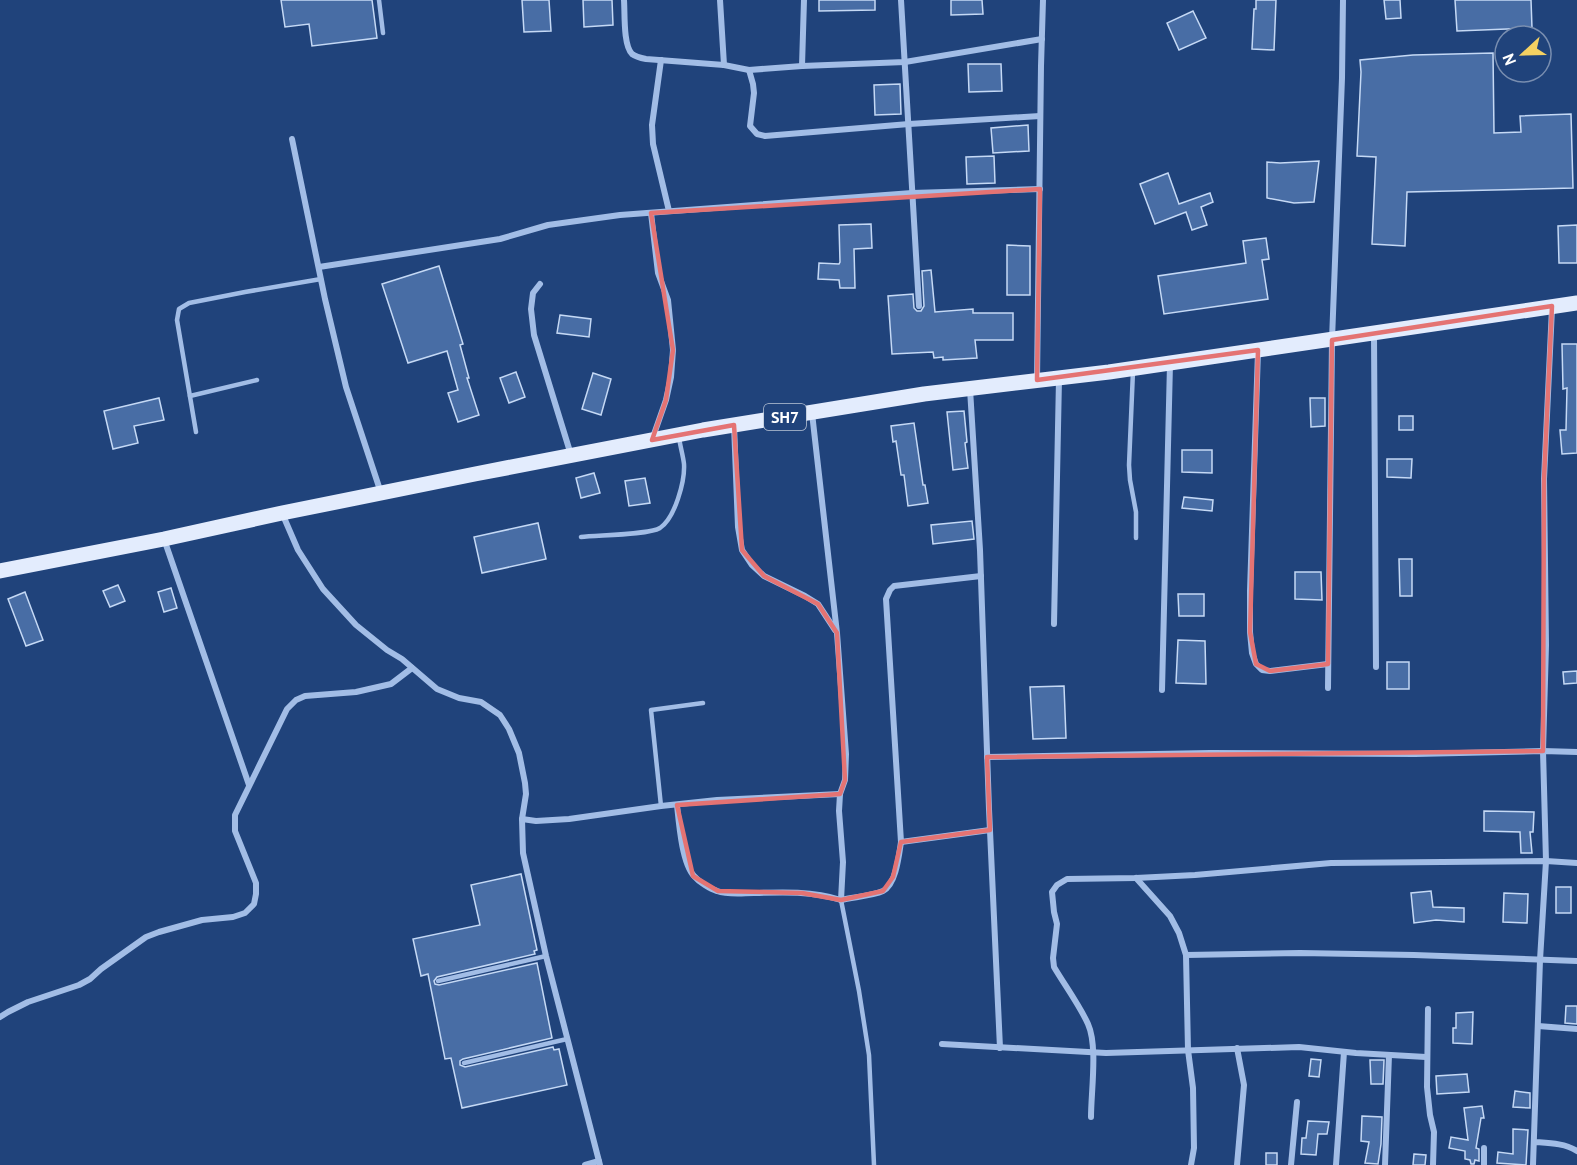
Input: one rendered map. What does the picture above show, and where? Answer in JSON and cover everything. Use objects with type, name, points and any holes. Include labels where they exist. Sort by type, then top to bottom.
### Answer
[{"type":"main road","name":"SH7","points":[[0,571],[381,493],[734,425],[924,394],[1133,369],[1577,303]]},
{"type":"street","points":[[624,0],[626,44],[630,53],[646,59],[724,65],[748,70],[905,62],[1042,39]]},
{"type":"street","points":[[720,0],[724,65]]},
{"type":"street","points":[[802,66],[804,0]]},
{"type":"street","points":[[901,0],[919,306]]},
{"type":"street","points":[[1037,381],[1043,0]]},
{"type":"street","points":[[1328,688],[1332,339],[1343,0]]},
{"type":"street","points":[[661,60],[652,125],[652,144],[669,211]]},
{"type":"street","points":[[748,70],[754,93],[750,126],[758,134],[765,136],[909,124],[1041,117]]},
{"type":"street","points":[[292,139],[346,387],[381,493]]},
{"type":"street","points":[[319,267],[500,239],[548,225],[620,215],[912,193],[1040,189]]},
{"type":"street","points":[[651,213],[658,273],[668,300],[673,350],[666,400],[652,440]]},
{"type":"street","points":[[540,284],[533,293],[531,309],[534,335],[571,456]]},
{"type":"street","points":[[1533,1165],[1546,861],[1543,751],[1546,645],[1544,478],[1552,306]]},
{"type":"street","points":[[1374,333],[1376,667]]},
{"type":"street","points":[[1258,350],[1250,591],[1252,652],[1256,664],[1262,670],[1328,664]]},
{"type":"street","points":[[1162,690],[1170,362]]},
{"type":"street","points":[[1054,624],[1059,378]]},
{"type":"street","points":[[970,388],[981,576],[1000,1048]]},
{"type":"street","points":[[812,412],[837,633],[846,754],[845,780],[840,794],[839,811],[843,862],[841,900]]},
{"type":"street","points":[[734,425],[738,527],[742,550],[752,565],[764,576],[818,604],[837,633]]},
{"type":"street","points":[[282,513],[298,550],[323,589],[356,625],[402,659],[437,689],[459,698],[481,702],[500,715],[509,729],[523,768],[526,794],[522,819],[523,853],[546,956],[600,1163],[585,1165]]},
{"type":"street","points":[[164,539],[249,785]]},
{"type":"street","points":[[677,805],[686,860],[693,876],[718,891],[802,893],[825,895],[841,900],[883,891],[890,886],[901,842],[886,599],[894,586],[981,576]]},
{"type":"street","points":[[0,1017],[28,1002],[79,985],[134,945],[152,935],[202,920],[233,917],[246,913],[254,904],[256,883],[235,831],[235,815],[287,709],[296,700],[305,696],[356,692],[392,684],[412,668]]},
{"type":"street","points":[[987,757],[1210,753],[1577,752]]},
{"type":"street","points":[[522,819],[536,821],[569,819],[717,800],[840,794]]},
{"type":"street","points":[[901,842],[990,830]]},
{"type":"street","points":[[1090,1117],[1093,1052],[1088,1024],[1054,967],[1053,958],[1057,924],[1052,892],[1057,885],[1067,879],[1136,878],[1331,863],[1577,862]]},
{"type":"street","points":[[1136,878],[1170,916],[1179,933],[1186,955],[1188,1050],[1193,1088],[1194,1148],[1191,1165]]},
{"type":"street","points":[[1186,955],[1300,953],[1577,961]]},
{"type":"street","points":[[1428,1009],[1426,1057],[1427,1087],[1434,1132],[1433,1165]]},
{"type":"street","points":[[1538,1026],[1577,1030]]},
{"type":"street","points":[[942,1044],[1093,1052],[1299,1047],[1426,1057]]},
{"type":"street","points":[[1237,1165],[1244,1085],[1238,1048]]},
{"type":"street","points":[[1336,1165],[1344,1052]]},
{"type":"street","points":[[1385,1165],[1389,1055]]},
{"type":"street","points":[[1291,1165],[1297,1102]]},
{"type":"street","points":[[1534,1142],[1563,1145],[1577,1151]]},
{"type":"street","points":[[1484,1148],[1484,1165]]},
{"type":"lane","points":[[379,0],[382,33]]},
{"type":"lane","points":[[196,432],[177,320],[179,309],[189,303],[321,279]]},
{"type":"lane","points":[[1133,369],[1129,465],[1136,512],[1136,538]]},
{"type":"lane","points":[[190,396],[257,380]]},
{"type":"lane","points":[[581,537],[646,532],[659,528],[668,520],[675,509],[684,466],[678,435]]},
{"type":"lane","points":[[661,806],[651,710],[703,704]]},
{"type":"lane","points":[[841,900],[865,1024],[872,1089],[874,1165]]},
{"type":"lane","points":[[438,981],[546,956]]},
{"type":"lane","points":[[464,1063],[567,1039]]},
{"type":"highlighted area","points":[[1040,189],[1037,380],[1258,350],[1250,632],[1256,664],[1270,671],[1328,664],[1332,340],[1552,306],[1544,479],[1543,751],[987,757],[990,830],[901,842],[893,877],[883,891],[841,900],[802,893],[718,891],[693,876],[677,805],[840,794],[845,780],[837,633],[818,604],[764,576],[742,550],[734,425],[652,440],[666,400],[673,350],[651,213]]},
{"type":"building","points":[[281,0],[372,0],[377,38],[312,46],[309,24],[285,27]]},
{"type":"building","points":[[522,0],[549,0],[551,31],[524,32]]},
{"type":"building","points":[[583,0],[612,0],[613,25],[584,27]]},
{"type":"building","points":[[819,0],[875,0],[875,10],[819,11]]},
{"type":"building","points":[[951,0],[982,0],[983,14],[951,15]]},
{"type":"building","points":[[1256,0],[1276,0],[1274,50],[1252,49]]},
{"type":"building","points":[[1384,0],[1400,0],[1401,18],[1386,19]]},
{"type":"building","points":[[1455,0],[1531,0],[1532,24],[1493,24],[1493,30],[1457,31]]},
{"type":"building","points":[[1193,11],[1206,38],[1179,50],[1167,23]]},
{"type":"building","points":[[1493,53],[1494,133],[1521,132],[1520,116],[1571,114],[1573,188],[1407,192],[1405,246],[1372,244],[1376,157],[1357,156],[1360,60],[1413,55]]},
{"type":"building","points":[[968,64],[1001,64],[1002,91],[969,92]]},
{"type":"building","points":[[900,84],[901,114],[875,115],[874,85]]},
{"type":"building","points":[[1028,125],[1029,151],[993,153],[991,128]]},
{"type":"building","points":[[994,156],[995,183],[967,184],[966,157]]},
{"type":"building","points":[[1319,161],[1314,202],[1294,203],[1267,198],[1267,162]]},
{"type":"building","points":[[1168,173],[1179,204],[1210,193],[1213,202],[1201,207],[1207,225],[1192,230],[1186,212],[1155,224],[1140,184]]},
{"type":"building","points":[[871,224],[872,248],[854,249],[855,288],[840,288],[839,280],[818,279],[819,263],[839,264],[840,262],[839,225]]},
{"type":"building","points":[[1577,225],[1577,263],[1559,263],[1558,226]]},
{"type":"building","points":[[1266,238],[1269,259],[1262,260],[1268,299],[1164,314],[1158,276],[1246,263],[1243,241]]},
{"type":"building","points":[[1007,245],[1030,246],[1030,295],[1007,295]]},
{"type":"building","points":[[439,266],[463,344],[460,345],[469,378],[467,378],[479,415],[458,422],[448,393],[458,390],[447,351],[408,363],[382,284]]},
{"type":"building","points":[[931,270],[935,312],[973,309],[973,313],[1013,313],[1013,340],[975,340],[977,358],[943,360],[943,357],[934,358],[933,352],[892,354],[888,296],[913,294],[914,308],[921,311],[924,306],[922,271]]},
{"type":"building","points":[[560,315],[591,319],[589,337],[557,333]]},
{"type":"building","points":[[1562,344],[1577,344],[1577,453],[1562,454],[1560,430],[1566,430],[1567,388],[1563,389]]},
{"type":"building","points":[[516,372],[525,397],[509,403],[500,378]]},
{"type":"building","points":[[593,373],[611,379],[601,415],[582,409]]},
{"type":"building","points":[[159,398],[164,420],[134,426],[138,443],[113,449],[104,411]]},
{"type":"building","points":[[1310,398],[1325,398],[1325,426],[1311,427]]},
{"type":"building","points":[[964,411],[968,468],[953,470],[947,412]]},
{"type":"building","points":[[1399,416],[1413,416],[1413,430],[1399,430]]},
{"type":"building","points":[[914,423],[923,485],[925,485],[928,503],[908,506],[904,475],[901,475],[896,441],[893,442],[891,426]]},
{"type":"building","points":[[1182,450],[1212,450],[1212,473],[1182,472]]},
{"type":"building","points":[[1387,459],[1412,459],[1411,478],[1387,477]]},
{"type":"building","points":[[594,473],[600,493],[581,498],[576,478]]},
{"type":"building","points":[[645,478],[650,503],[629,506],[625,481]]},
{"type":"building","points":[[1184,497],[1213,500],[1212,511],[1182,508]]},
{"type":"building","points":[[972,521],[974,539],[933,544],[931,525]]},
{"type":"building","points":[[538,523],[546,559],[482,573],[474,537]]},
{"type":"building","points":[[1399,559],[1412,559],[1412,596],[1400,596]]},
{"type":"building","points":[[1295,572],[1321,572],[1322,600],[1295,599]]},
{"type":"building","points":[[118,585],[125,601],[110,607],[103,591]]},
{"type":"building","points":[[171,588],[177,608],[164,612],[158,592]]},
{"type":"building","points":[[25,592],[43,640],[26,646],[8,599]]},
{"type":"building","points":[[1178,594],[1204,594],[1204,616],[1179,616]]},
{"type":"building","points":[[1178,640],[1205,641],[1206,684],[1176,683]]},
{"type":"building","points":[[1387,662],[1409,662],[1409,689],[1387,689]]},
{"type":"building","points":[[1577,671],[1577,683],[1564,684],[1563,672]]},
{"type":"building","points":[[1064,686],[1066,738],[1033,739],[1030,687]]},
{"type":"building","points":[[1484,811],[1534,812],[1533,832],[1530,832],[1532,853],[1521,853],[1520,832],[1484,831]]},
{"type":"building","points":[[521,874],[537,950],[534,951],[535,954],[437,977],[434,981],[439,985],[537,963],[552,1038],[463,1059],[460,1065],[465,1067],[553,1047],[554,1050],[559,1049],[567,1085],[462,1108],[451,1058],[445,1059],[428,974],[421,976],[413,939],[480,925],[471,885]]},
{"type":"building","points":[[1556,887],[1571,887],[1571,913],[1556,913]]},
{"type":"building","points":[[1431,891],[1433,907],[1464,908],[1464,922],[1436,920],[1414,923],[1411,893]]},
{"type":"building","points":[[1504,893],[1528,894],[1527,923],[1503,922]]},
{"type":"building","points":[[1566,1006],[1577,1006],[1577,1024],[1565,1023]]},
{"type":"building","points":[[1473,1012],[1472,1044],[1453,1043],[1456,1013]]},
{"type":"building","points":[[1311,1059],[1321,1060],[1319,1077],[1309,1076]]},
{"type":"building","points":[[1370,1060],[1384,1060],[1383,1084],[1371,1084]]},
{"type":"building","points":[[1467,1074],[1469,1092],[1437,1094],[1436,1076]]},
{"type":"building","points":[[1515,1091],[1530,1093],[1530,1108],[1513,1107]]},
{"type":"building","points":[[1482,1106],[1484,1118],[1481,1118],[1476,1148],[1479,1149],[1479,1161],[1475,1160],[1474,1164],[1471,1164],[1470,1160],[1465,1159],[1465,1151],[1449,1148],[1451,1137],[1468,1140],[1464,1108]]},
{"type":"building","points":[[1362,1116],[1382,1117],[1378,1164],[1365,1163],[1369,1142],[1361,1141]]},
{"type":"building","points":[[1308,1121],[1329,1122],[1327,1134],[1318,1134],[1316,1155],[1301,1154],[1302,1138],[1306,1138]]},
{"type":"building","points":[[1513,1129],[1528,1130],[1526,1165],[1497,1163],[1498,1152],[1513,1154]]},
{"type":"building","points":[[1266,1153],[1277,1153],[1277,1165],[1266,1165]]},
{"type":"building","points":[[1414,1154],[1426,1155],[1425,1165],[1413,1165]]}]
